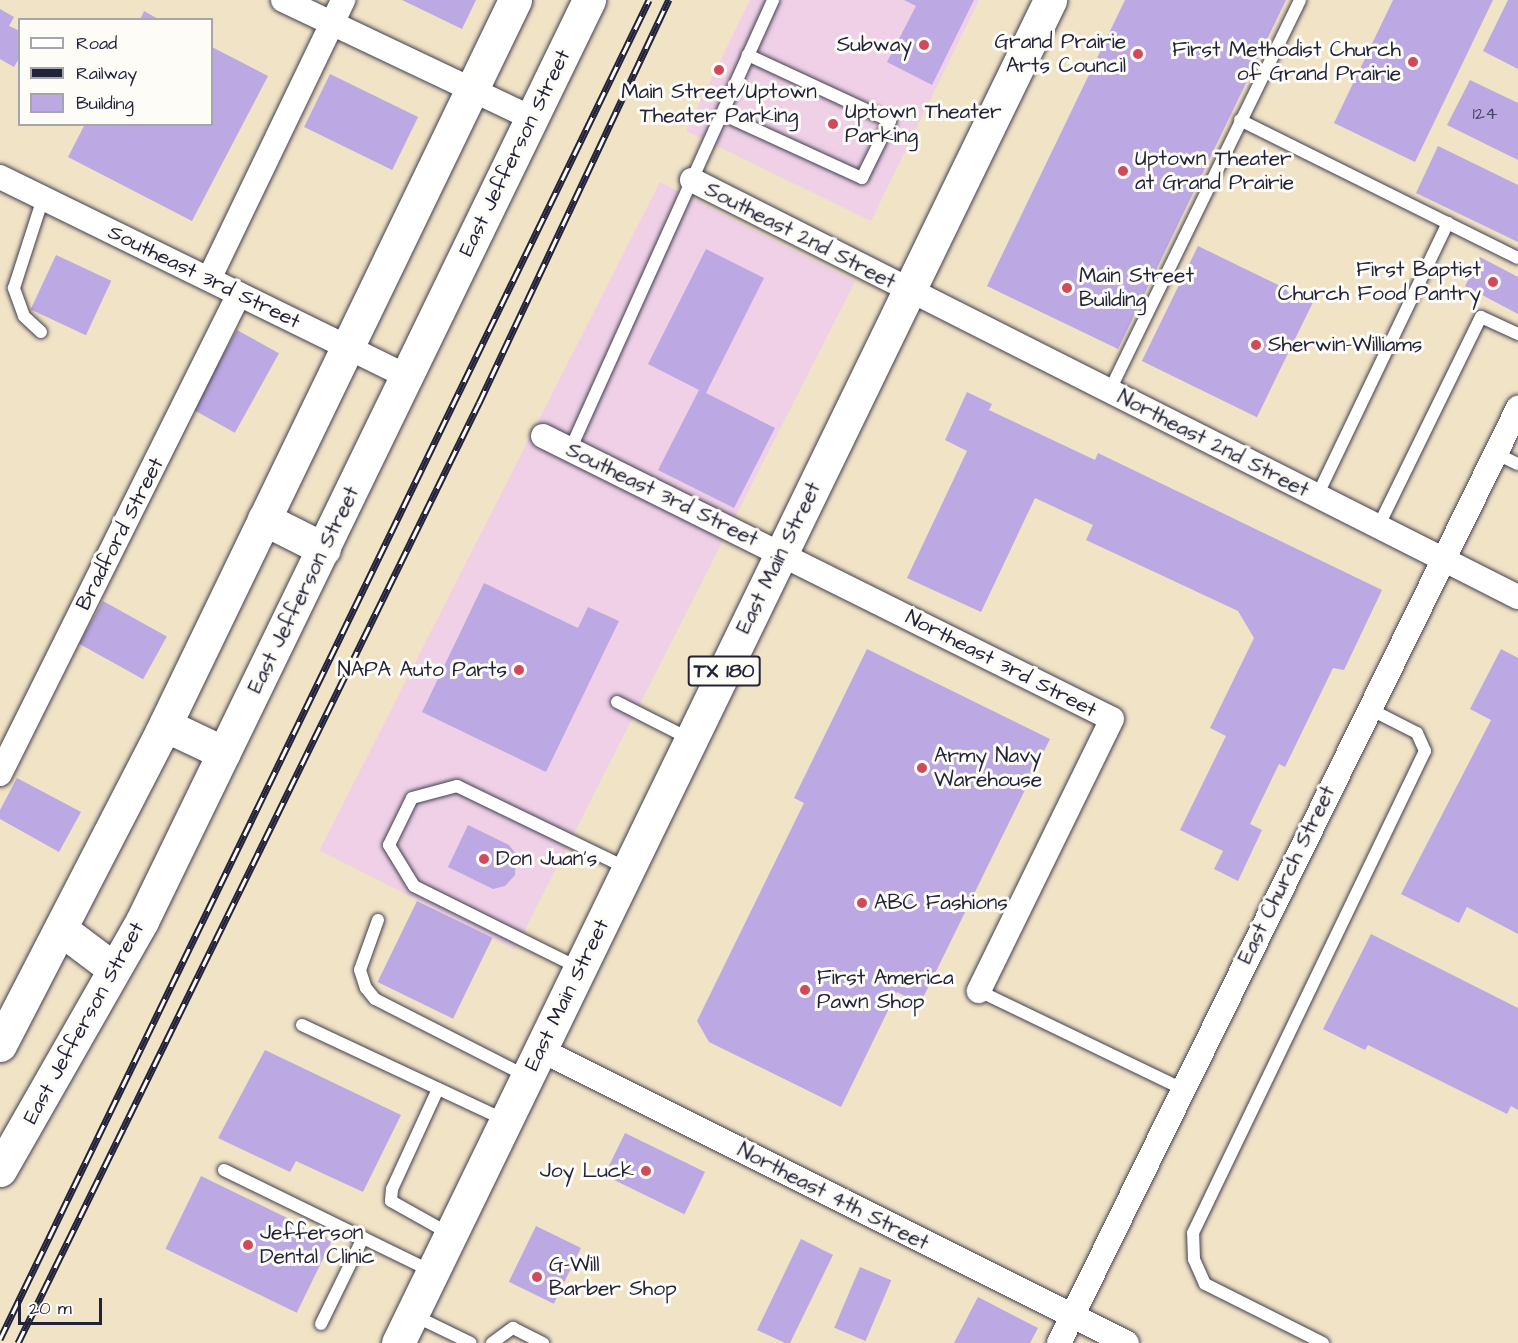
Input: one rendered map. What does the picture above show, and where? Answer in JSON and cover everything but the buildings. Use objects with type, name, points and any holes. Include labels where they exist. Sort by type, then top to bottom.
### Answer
[{"type":"main road","points":[[0,1045],[62,930],[165,725],[515,0]]},
{"type":"main road","name":"East Jefferson Street","points":[[0,1170],[114,969],[224,753],[589,0]]},
{"type":"main road","name":"East Main Street","points":[[405,1329],[1050,0]]},
{"type":"main road","points":[[264,519],[324,549]]},
{"type":"main road","points":[[165,725],[224,753]]},
{"type":"main road","points":[[62,930],[114,969]]},
{"type":"street","points":[[283,0],[471,92],[531,118]]},
{"type":"street","points":[[209,279],[343,0]]},
{"type":"street","name":"Southeast 3rd Street","points":[[0,177],[408,377]]},
{"type":"street","name":"Southeast 2nd Street","points":[[692,180],[908,292]]},
{"type":"street","name":"Northeast 2nd Street","points":[[908,292],[1518,597]]},
{"type":"street","name":"Bradford Street","points":[[0,774],[240,294]]},
{"type":"street","name":"East Church Street","points":[[1059,1343],[1441,559],[1518,408]]},
{"type":"street","name":"Southeast 3rd Street","points":[[543,436],[781,554]]},
{"type":"street","name":"Northeast 3rd Street","points":[[781,554],[1112,719],[979,991]]},
{"type":"street","name":"Northeast 4th Street","points":[[534,1063],[1127,1343]]},
{"type":"lane","points":[[570,450],[773,0]]},
{"type":"lane","points":[[1109,392],[1300,0]]},
{"type":"lane","points":[[722,114],[862,178],[890,121],[748,55]]},
{"type":"lane","points":[[1240,120],[1518,258]]},
{"type":"lane","points":[[41,332],[24,316],[14,288],[43,198]]},
{"type":"lane","points":[[1317,496],[1449,222]]},
{"type":"lane","points":[[1378,527],[1481,317],[1518,334]]},
{"type":"lane","points":[[1495,453],[1518,464]]},
{"type":"lane","points":[[617,702],[691,740]]},
{"type":"lane","points":[[1323,1343],[1204,1284],[1194,1259],[1193,1233],[1425,751],[1417,733],[1368,708]]},
{"type":"lane","points":[[580,968],[414,886],[389,845],[412,798],[457,786],[628,869]]},
{"type":"lane","points":[[378,920],[360,970],[366,988],[375,999],[534,1063]]},
{"type":"lane","points":[[979,991],[1183,1089]]},
{"type":"lane","points":[[302,1026],[506,1120]]},
{"type":"lane","points":[[438,1089],[392,1189],[391,1201],[451,1234]]},
{"type":"lane","points":[[224,1170],[432,1272]]},
{"type":"lane","points":[[321,1324],[363,1238]]},
{"type":"lane","points":[[492,1343],[513,1328],[543,1343]]},
{"type":"lane","points":[[405,1329],[471,1343]]},
{"type":"shaded area","points":[[750,0],[979,0],[871,221],[686,131]]},
{"type":"shaded area","points":[[660,182],[855,281],[515,950],[320,850]]},
{"type":"railway","points":[[0,1339],[649,0]]},
{"type":"railway","points":[[18,1343],[479,403],[669,0]]},
{"type":"place","name":"Subway","points":[[924,45]]},
{"type":"place","name":"Grand Prairie Arts Council","points":[[1138,54]]},
{"type":"place","name":"First Methodist Church of Grand Prairie","points":[[1413,62]]},
{"type":"place","name":"Main Street/Uptown Theater Parking","points":[[719,70]]},
{"type":"place","name":"Uptown Theater Parking","points":[[833,124]]},
{"type":"place","name":"Uptown Theater at Grand Prairie","points":[[1123,171]]},
{"type":"place","name":"First Baptist Church Food Pantry","points":[[1493,282]]},
{"type":"place","name":"Main Street Building","points":[[1067,288]]},
{"type":"place","name":"Sherwin-Williams","points":[[1256,345]]},
{"type":"place","name":"NAPA Auto Parts","points":[[519,670]]},
{"type":"place","name":"Army Navy Warehouse","points":[[922,768]]},
{"type":"place","name":"Don Juan's","points":[[484,859]]},
{"type":"place","name":"ABC Fashions","points":[[862,903]]},
{"type":"place","name":"First America Pawn Shop","points":[[805,990]]},
{"type":"place","name":"Joy Luck","points":[[646,1171]]},
{"type":"place","name":"Jefferson Dental Clinic","points":[[248,1245]]},
{"type":"place","name":"G-Will Barber Shop","points":[[537,1277]]}]
